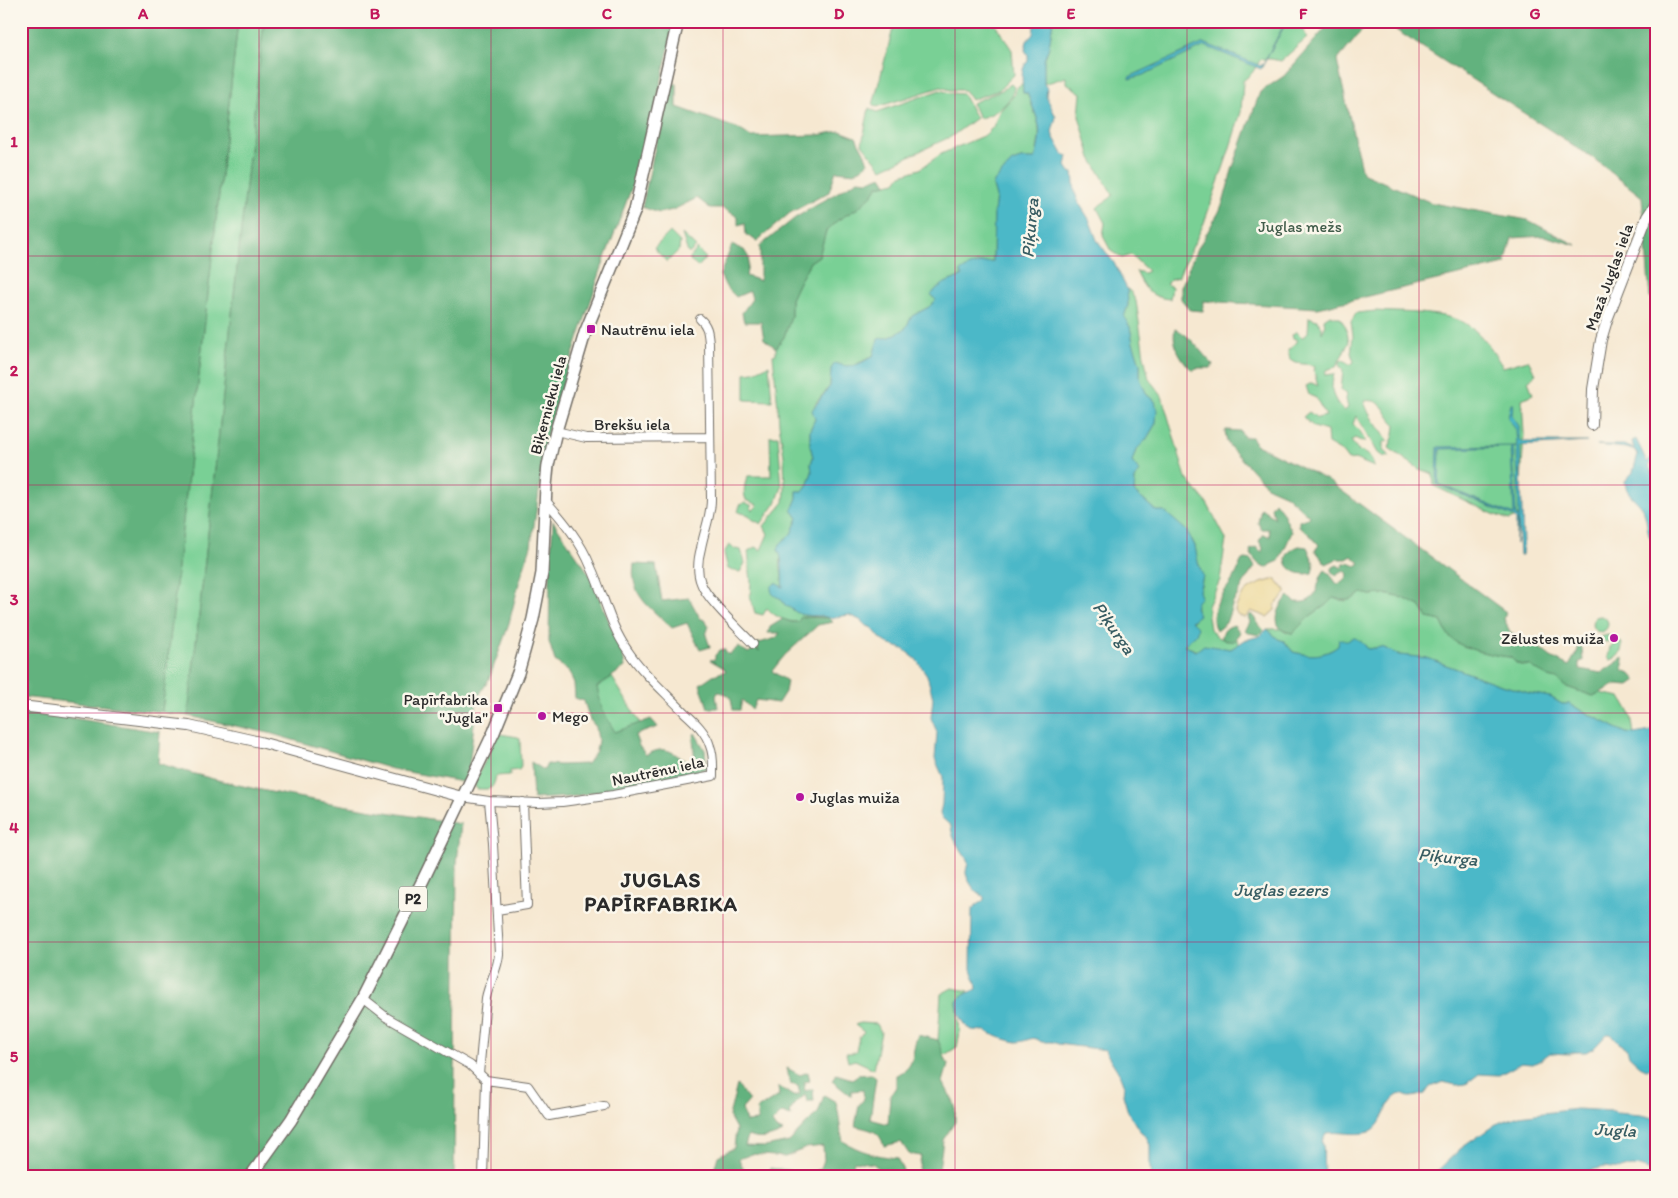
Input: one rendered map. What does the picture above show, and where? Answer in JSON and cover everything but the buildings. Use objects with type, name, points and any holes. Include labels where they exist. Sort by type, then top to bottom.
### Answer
[{"type":"main road","name":"Biķernieku iela","points":[[462,798],[494,732],[518,673],[533,619],[542,573],[548,465],[556,431],[584,333],[635,210],[678,21]]},
{"type":"main road","name":"Mazā Juglas iela","points":[[1592,425],[1593,390],[1601,340],[1607,320],[1648,217],[1657,202]]},
{"type":"main road","points":[[21,706],[188,726],[260,742],[462,798]]},
{"type":"main road","name":"P2","points":[[250,1177],[291,1120],[363,999],[462,798]]},
{"type":"street","points":[[700,319],[706,324],[708,331],[711,511],[699,560],[700,583],[709,597],[753,644]]},
{"type":"street","name":"Brekšu iela","points":[[556,431],[586,438],[710,437]]},
{"type":"street","name":"Nautrēnu iela","points":[[462,798],[522,802],[572,801],[713,776],[712,753],[707,738],[629,654],[618,635],[591,566],[565,522],[546,501]]},
{"type":"street","points":[[479,1074],[486,998],[500,954],[489,800]]},
{"type":"street","points":[[497,910],[527,905],[522,802]]},
{"type":"street","points":[[363,999],[386,1017],[470,1065],[486,1080],[528,1086],[549,1116],[604,1106]]},
{"type":"street","points":[[483,1177],[486,1080]]},
{"type":"green space","points":[[21,21],[238,21],[162,712],[21,697]]},
{"type":"green space","points":[[238,21],[264,21],[188,716],[162,712]]},
{"type":"green space","points":[[264,21],[675,21],[645,153],[605,258],[548,430],[531,546],[508,627],[489,679],[477,699],[467,783],[392,769],[269,733],[188,716]]},
{"type":"green space","points":[[895,21],[993,21],[1012,50],[1014,75],[999,90],[971,100],[964,90],[950,90],[941,87],[877,107],[873,105]]},
{"type":"green space","points":[[1053,21],[1300,21],[1307,38],[1281,61],[1261,59],[1252,73],[1243,81],[1241,112],[1228,154],[1204,223],[1178,277],[1171,279],[1166,284],[1172,287],[1170,299],[1158,297],[1148,291],[1136,271],[1144,273],[1148,271],[1131,255],[1122,258],[1111,251],[1103,236],[1105,223],[1097,208],[1113,195],[1091,158],[1079,116],[1081,93],[1066,83],[1066,77],[1044,84],[1044,60],[1049,47]]},
{"type":"green space","name":"Juglas mežs","points":[[1327,21],[1370,21],[1337,61],[1362,173],[1432,203],[1528,220],[1576,245],[1544,236],[1512,238],[1505,264],[1318,308],[1203,301],[1203,311],[1190,310],[1181,299],[1181,287],[1194,255],[1224,200],[1232,170],[1260,92],[1284,76],[1328,25]]},
{"type":"green space","points":[[1382,21],[1657,21],[1657,292],[1650,298],[1642,197],[1593,158]]},
{"type":"green space","points":[[669,83],[677,84],[677,107],[739,129],[751,137],[818,135],[840,131],[856,137],[868,163],[855,173],[836,171],[829,192],[790,213],[757,241],[746,235],[745,223],[738,225],[738,217],[723,208],[710,208],[697,198],[673,210],[659,213],[642,207]]},
{"type":"green space","points":[[1023,83],[1023,93],[1027,93],[1038,125],[1039,139],[1035,159],[1021,159],[1012,162],[994,182],[993,186],[996,197],[993,262],[976,263],[962,276],[945,283],[936,300],[929,307],[912,316],[905,329],[890,337],[879,339],[873,356],[853,366],[831,369],[830,386],[815,404],[815,419],[810,430],[810,445],[813,457],[811,464],[812,472],[808,484],[803,491],[797,491],[797,498],[792,510],[798,518],[791,534],[780,544],[782,590],[780,598],[786,606],[802,614],[829,618],[801,617],[798,622],[794,622],[777,616],[767,608],[763,615],[755,613],[750,596],[751,582],[748,551],[756,547],[761,550],[768,534],[764,526],[784,502],[785,490],[784,456],[779,424],[773,355],[776,354],[776,348],[784,337],[791,316],[791,299],[798,284],[810,262],[819,256],[826,231],[838,220],[858,208],[872,195],[878,186],[896,182],[901,175],[920,169],[941,154],[985,135],[993,127],[999,112],[1015,94],[1016,88]]},
{"type":"green space","points":[[1011,84],[1014,87],[1013,93],[1006,103],[996,111],[979,118],[972,103]]},
{"type":"green space","points":[[940,90],[963,94],[976,118],[952,136],[882,169],[862,144],[869,108],[877,112]]},
{"type":"green space","points":[[882,176],[887,184],[878,186],[872,195],[858,208],[838,220],[826,231],[819,256],[810,262],[791,299],[791,316],[784,337],[776,348],[764,339],[761,322],[744,322],[742,313],[752,299],[750,291],[736,297],[726,287],[720,275],[732,245],[744,250],[749,258],[746,276],[760,281],[760,246],[795,218],[858,180],[868,181]]},
{"type":"green space","points":[[670,232],[680,242],[679,250],[667,262],[654,248]]},
{"type":"green space","points":[[682,234],[696,247],[690,253],[688,253]]},
{"type":"green space","points":[[697,249],[706,258],[698,267],[690,261],[690,258]]},
{"type":"green space","points":[[1127,289],[1136,301],[1149,379],[1162,396],[1186,478],[1207,503],[1226,539],[1220,580],[1208,606],[1208,616],[1210,629],[1217,637],[1234,641],[1237,639],[1239,644],[1231,649],[1197,651],[1184,645],[1196,611],[1196,603],[1202,580],[1195,546],[1185,531],[1164,511],[1156,511],[1134,492],[1135,479],[1139,471],[1132,462],[1136,450],[1146,440],[1156,423],[1155,401],[1147,395],[1140,379],[1140,364],[1130,327],[1124,317],[1128,305]]},
{"type":"green space","points":[[1376,311],[1437,315],[1459,320],[1478,334],[1503,367],[1528,360],[1536,374],[1528,381],[1533,394],[1522,399],[1524,434],[1519,516],[1509,520],[1434,486],[1433,474],[1419,469],[1389,448],[1394,435],[1395,424],[1383,407],[1376,402],[1364,401],[1371,417],[1388,440],[1384,442],[1384,449],[1390,457],[1382,456],[1378,453],[1356,416],[1353,424],[1360,431],[1365,441],[1355,438],[1351,441],[1359,451],[1369,457],[1374,467],[1355,459],[1348,460],[1342,452],[1328,444],[1327,431],[1314,427],[1303,417],[1309,412],[1317,418],[1326,416],[1316,398],[1309,395],[1306,386],[1312,383],[1318,386],[1314,371],[1315,367],[1290,360],[1288,350],[1297,340],[1292,335],[1296,331],[1302,337],[1305,336],[1308,332],[1309,317],[1317,320],[1322,327],[1322,333],[1325,327],[1324,319],[1330,315],[1340,318],[1346,327],[1349,342],[1336,367],[1326,370],[1325,375],[1334,374],[1333,394],[1344,411],[1348,408],[1347,394],[1341,391],[1343,370],[1339,365],[1341,360],[1350,365],[1354,362],[1351,353],[1353,336],[1351,322],[1356,313]]},
{"type":"green space","points":[[1175,329],[1191,340],[1213,364],[1211,368],[1196,368],[1193,371],[1189,367],[1181,357],[1176,346]]},
{"type":"green space","points":[[769,365],[772,401],[745,400],[745,373],[754,372]]},
{"type":"green space","points":[[1226,430],[1240,431],[1244,437],[1252,437],[1255,444],[1327,480],[1506,612],[1504,619],[1510,632],[1537,646],[1551,657],[1569,666],[1579,646],[1582,648],[1583,661],[1579,662],[1580,669],[1601,673],[1623,658],[1623,670],[1630,673],[1636,680],[1629,685],[1617,684],[1593,696],[1564,686],[1557,679],[1549,677],[1530,665],[1519,664],[1510,657],[1470,649],[1456,642],[1441,621],[1428,618],[1420,606],[1403,598],[1385,594],[1370,595],[1362,593],[1348,600],[1333,598],[1310,616],[1293,633],[1280,628],[1277,618],[1278,612],[1289,596],[1295,602],[1309,600],[1316,592],[1325,570],[1337,584],[1344,581],[1348,574],[1345,571],[1335,575],[1331,571],[1333,567],[1337,565],[1342,568],[1344,564],[1349,563],[1356,566],[1360,563],[1352,556],[1347,559],[1337,559],[1326,564],[1315,550],[1319,545],[1308,533],[1299,527],[1299,521],[1310,517],[1286,495],[1268,487],[1231,448],[1227,442]]},
{"type":"green space","points":[[770,436],[778,436],[782,487],[776,503],[761,524],[749,515],[738,512],[740,505],[745,502],[752,506],[750,508],[753,510],[758,505],[746,500],[744,488],[748,476],[771,476]]},
{"type":"green space","points":[[1275,502],[1282,511],[1292,532],[1279,561],[1267,568],[1261,566],[1256,561],[1250,550],[1256,547],[1262,552],[1263,548],[1259,541],[1264,534],[1270,537],[1269,529],[1261,529],[1258,523],[1261,508],[1275,518],[1271,508]]},
{"type":"green space","points":[[553,521],[590,575],[623,655],[625,667],[597,687],[602,709],[615,732],[651,719],[658,727],[635,735],[639,746],[646,755],[655,751],[667,750],[695,763],[693,738],[695,733],[705,750],[707,768],[694,773],[570,797],[533,799],[531,762],[544,770],[547,764],[587,764],[596,751],[598,740],[596,727],[590,720],[584,701],[575,698],[574,683],[569,672],[555,661],[549,642]]},
{"type":"green space","points":[[729,545],[741,550],[745,563],[740,572],[728,569],[724,553]]},
{"type":"green space","points":[[1299,546],[1307,547],[1314,563],[1312,573],[1297,573],[1288,566],[1286,561],[1287,555],[1291,550]]},
{"type":"green space","points":[[1242,560],[1251,560],[1255,567],[1233,603],[1226,623],[1216,631],[1213,623],[1215,608],[1236,574]]},
{"type":"green space","points":[[634,564],[656,565],[662,601],[689,598],[700,618],[706,621],[709,626],[706,635],[710,647],[700,650],[687,623],[672,628],[649,607],[638,593],[635,585],[633,575]]},
{"type":"green space","points":[[1361,592],[1370,595],[1385,594],[1403,598],[1420,606],[1428,618],[1441,621],[1456,642],[1470,649],[1510,657],[1517,664],[1530,665],[1549,677],[1557,679],[1564,686],[1593,696],[1600,693],[1621,697],[1631,715],[1634,734],[1626,733],[1569,704],[1562,704],[1550,697],[1498,684],[1427,658],[1399,655],[1382,647],[1368,649],[1362,642],[1348,641],[1320,655],[1306,655],[1293,652],[1284,641],[1278,639],[1267,629],[1281,629],[1285,632],[1293,633],[1310,616],[1333,598],[1346,601]]},
{"type":"green space","points":[[1251,614],[1264,630],[1259,635],[1245,630],[1250,622],[1248,617]]},
{"type":"green space","points":[[1600,616],[1606,618],[1608,624],[1606,630],[1600,632],[1594,630],[1592,624],[1594,618]]},
{"type":"green space","points":[[801,617],[829,618],[833,622],[818,625],[785,655],[772,671],[787,681],[785,692],[778,703],[756,700],[752,710],[742,700],[740,710],[733,710],[730,697],[718,692],[716,696],[718,708],[708,708],[700,684],[713,675],[726,671],[710,660],[715,659],[715,655],[720,650],[724,649],[727,654],[730,654],[738,647],[749,653],[754,647],[759,652],[756,644],[776,638],[780,633],[768,633],[770,627],[783,619],[798,622]]},
{"type":"green space","points":[[1234,625],[1240,632],[1234,641],[1222,639],[1222,634],[1225,630]]},
{"type":"green space","points":[[1607,635],[1616,638],[1607,642],[1598,638]]},
{"type":"green space","points":[[1617,641],[1622,643],[1621,652],[1610,660],[1608,657],[1610,647]]},
{"type":"green space","points":[[612,677],[640,723],[614,733],[601,710],[596,687]]},
{"type":"green space","points":[[21,710],[160,732],[158,763],[232,784],[308,799],[461,824],[457,863],[454,1177],[21,1177]]},
{"type":"green space","points":[[500,734],[520,739],[521,767],[519,770],[510,771],[510,775],[496,776],[494,784],[490,788],[477,789],[475,781]]},
{"type":"green space","points":[[952,988],[969,991],[957,1002],[960,1032],[957,1047],[943,1056],[938,1040],[941,994]]},
{"type":"green space","points":[[860,1023],[877,1024],[881,1032],[874,1069],[855,1060],[848,1062],[846,1053],[856,1051],[859,1037],[864,1032],[855,1025]]},
{"type":"green space","points":[[918,1035],[938,1040],[948,1065],[943,1082],[955,1105],[955,1122],[943,1140],[938,1177],[927,1177],[926,1171],[924,1174],[918,1173],[921,1156],[909,1154],[901,1142],[884,1146],[877,1134],[855,1126],[859,1105],[864,1099],[863,1090],[851,1091],[851,1096],[832,1081],[836,1074],[852,1079],[858,1075],[871,1074],[876,1078],[870,1119],[888,1124],[890,1096],[896,1087],[896,1075],[908,1068],[911,1063]]},
{"type":"green space","points":[[787,1068],[800,1075],[808,1072],[810,1081],[804,1082],[805,1091],[813,1089],[814,1101],[807,1101],[805,1095],[790,1111],[791,1116],[782,1113],[772,1123],[776,1129],[783,1132],[766,1138],[748,1136],[745,1146],[765,1147],[789,1142],[818,1113],[824,1095],[836,1102],[843,1141],[869,1153],[897,1158],[906,1177],[885,1177],[874,1164],[854,1161],[851,1173],[839,1172],[844,1177],[806,1177],[821,1168],[824,1160],[823,1146],[806,1148],[785,1157],[752,1154],[739,1159],[747,1177],[712,1177],[718,1156],[734,1148],[736,1129],[729,1116],[737,1085],[749,1101],[742,1109],[746,1122],[758,1121],[757,1109],[779,1096],[778,1086],[793,1096],[800,1094],[798,1086],[790,1084]]},
{"type":"green space","points":[[770,1168],[795,1171],[805,1177],[768,1177]]},
{"type":"sand","points":[[1276,579],[1287,592],[1275,605],[1275,610],[1267,617],[1251,611],[1245,618],[1238,615],[1235,611],[1241,597],[1245,593],[1255,586]]},
{"type":"water","name":"Juglas ezers","points":[[1035,21],[1053,21],[1049,47],[1044,60],[1044,84],[1047,88],[1046,96],[1056,117],[1052,132],[1053,136],[1063,154],[1068,156],[1066,166],[1073,173],[1075,193],[1079,203],[1089,219],[1097,240],[1114,263],[1127,289],[1128,305],[1124,317],[1130,327],[1140,364],[1140,379],[1147,395],[1155,401],[1157,410],[1156,423],[1146,440],[1136,450],[1132,462],[1139,471],[1135,479],[1134,492],[1156,511],[1164,511],[1187,531],[1195,546],[1203,576],[1199,591],[1201,597],[1197,601],[1196,606],[1199,615],[1191,621],[1198,628],[1196,634],[1184,645],[1196,651],[1204,645],[1231,649],[1245,640],[1260,636],[1267,629],[1278,639],[1284,641],[1293,652],[1316,655],[1333,650],[1338,646],[1339,639],[1348,641],[1353,637],[1362,642],[1368,649],[1382,647],[1399,655],[1427,658],[1498,684],[1550,697],[1562,704],[1569,704],[1626,733],[1634,734],[1657,730],[1657,1067],[1646,1069],[1640,1066],[1629,1056],[1627,1048],[1619,1043],[1611,1034],[1607,1034],[1595,1047],[1586,1052],[1570,1054],[1550,1053],[1533,1064],[1521,1063],[1499,1075],[1479,1074],[1466,1084],[1456,1085],[1443,1082],[1430,1087],[1425,1094],[1410,1097],[1398,1095],[1393,1098],[1382,1120],[1369,1132],[1358,1134],[1326,1133],[1322,1141],[1324,1165],[1330,1177],[1148,1177],[1151,1172],[1150,1145],[1146,1136],[1139,1130],[1128,1112],[1123,1095],[1124,1086],[1106,1050],[1041,1042],[1033,1038],[1017,1042],[986,1031],[972,1030],[966,1026],[959,1014],[957,1002],[963,995],[977,989],[971,969],[972,910],[984,900],[984,897],[972,887],[966,873],[967,860],[954,839],[951,826],[941,817],[943,777],[935,759],[937,732],[931,718],[933,698],[927,675],[916,659],[903,649],[882,640],[872,628],[860,620],[849,615],[829,618],[800,614],[786,606],[780,598],[774,595],[771,587],[775,583],[783,587],[782,563],[778,550],[780,544],[791,534],[798,518],[792,510],[797,498],[797,491],[803,491],[808,484],[812,472],[811,464],[813,457],[810,445],[810,430],[815,419],[812,410],[830,386],[831,369],[835,363],[850,366],[863,362],[873,356],[878,339],[890,337],[905,329],[912,316],[929,307],[936,300],[931,295],[935,290],[945,283],[962,276],[960,272],[968,267],[980,263],[993,262],[996,197],[993,186],[994,182],[1012,162],[1021,159],[1035,159],[1038,148],[1039,125],[1027,93],[1023,93],[1022,80],[1023,68],[1028,61],[1028,55],[1025,50],[1027,41],[1033,34]]},
{"type":"water","points":[[1286,21],[1261,69],[1205,46],[1143,75],[1129,79],[1129,77],[1204,43],[1261,66]]},
{"type":"water","points":[[1511,404],[1513,404],[1512,416],[1519,426],[1519,440],[1521,442],[1587,442],[1520,446],[1522,555],[1520,555],[1518,519],[1516,544],[1516,519],[1514,517],[1437,484],[1438,447],[1517,446],[1516,430],[1508,418]],"holes":[[[1511,447],[1514,515],[1439,484],[1440,449]],[[1513,447],[1517,448],[1519,518],[1516,516]]]},
{"type":"water","points":[[1636,439],[1647,462],[1657,453],[1657,456],[1649,466],[1657,481],[1657,546],[1649,534],[1643,510],[1629,493],[1626,486],[1625,481],[1633,472],[1638,454],[1636,451],[1626,448],[1597,445],[1624,445],[1634,449],[1632,441]]},
{"type":"water","name":"Jugla","points":[[1576,1109],[1614,1111],[1616,1113],[1641,1115],[1657,1119],[1657,1174],[1641,1167],[1631,1166],[1621,1169],[1605,1167],[1560,1177],[1431,1177],[1460,1149],[1496,1124],[1519,1116]]},
{"type":"place","name":"Nautrēnu iela","points":[[591,329]]},
{"type":"place","name":"Zēlustes muiža","points":[[1614,638]]},
{"type":"place","name":"Papīrfabrika \"Jugla\"","points":[[498,708]]},
{"type":"place","name":"Mego","points":[[542,716]]},
{"type":"place","name":"Juglas muiža","points":[[800,797]]},
{"type":"district","name":"JUGLAS PAPĪRFABRIKA","points":[[661,891]]},
{"type":"water label","name":"Piķurga","points":[[1030,228]]},
{"type":"water label","name":"Piķurga","points":[[1114,628]]},
{"type":"water label","name":"Piķurga","points":[[1448,857]]}]
